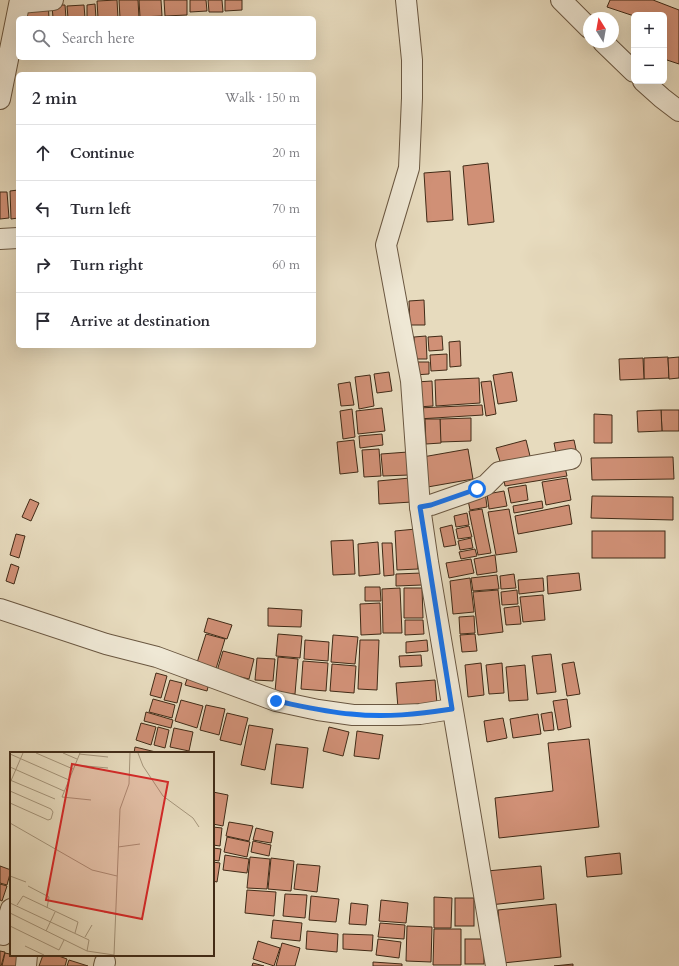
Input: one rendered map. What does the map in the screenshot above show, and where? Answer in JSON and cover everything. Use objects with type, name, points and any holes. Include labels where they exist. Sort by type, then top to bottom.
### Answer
[{"type":"street","points":[[0,99],[7,33],[20,1],[53,0]]},
{"type":"street","points":[[406,0],[412,60],[409,168],[386,245],[411,381],[420,507],[452,709],[496,966]]},
{"type":"street","points":[[561,0],[583,22]]},
{"type":"street","points":[[609,48],[631,69]]},
{"type":"street","points":[[646,84],[679,111]]},
{"type":"street","points":[[0,239],[16,238]]},
{"type":"street","points":[[420,507],[431,505],[477,489],[486,485],[499,472],[571,459]]},
{"type":"street","points":[[0,610],[106,644],[157,657],[276,701],[318,710],[353,715],[420,714],[452,709]]},
{"type":"street","points":[[5,936],[10,914]]},
{"type":"street","points":[[26,966],[28,956]]},
{"type":"building","points":[[117,0],[118,16],[98,16],[97,1]]},
{"type":"building","points":[[119,0],[138,0],[139,16],[120,16]]},
{"type":"building","points":[[139,0],[161,0],[162,16],[140,16]]},
{"type":"building","points":[[164,0],[187,0],[187,15],[165,16]]},
{"type":"building","points":[[190,0],[206,0],[207,11],[190,12]]},
{"type":"building","points":[[208,0],[222,0],[223,12],[209,12]]},
{"type":"building","points":[[225,0],[242,0],[242,10],[225,11]]},
{"type":"building","points":[[610,0],[653,0],[679,10],[679,64],[667,60],[667,12],[631,12],[631,15],[607,7]]},
{"type":"building","points":[[48,2],[49,16],[23,16],[23,3]]},
{"type":"building","points":[[95,4],[96,16],[87,16],[87,5]]},
{"type":"building","points":[[52,5],[65,5],[66,16],[53,16]]},
{"type":"building","points":[[84,5],[85,16],[68,16],[67,6]]},
{"type":"building","points":[[488,163],[494,222],[468,225],[463,166]]},
{"type":"building","points":[[450,171],[453,220],[427,222],[424,173]]},
{"type":"building","points":[[16,190],[16,218],[11,219],[10,191]]},
{"type":"building","points":[[0,192],[7,192],[9,218],[0,219]]},
{"type":"building","points":[[424,300],[425,325],[410,325],[409,301]]},
{"type":"building","points":[[426,336],[427,359],[415,359],[414,337]]},
{"type":"building","points":[[442,336],[443,350],[429,351],[428,337]]},
{"type":"building","points":[[460,341],[461,366],[450,367],[449,342]]},
{"type":"building","points":[[447,354],[447,370],[431,371],[430,355]]},
{"type":"building","points":[[668,357],[669,378],[644,379],[644,358]]},
{"type":"building","points":[[679,357],[679,378],[669,379],[668,358]]},
{"type":"building","points":[[643,358],[644,379],[620,380],[619,359]]},
{"type":"building","points":[[414,362],[429,362],[429,374],[414,375]]},
{"type":"building","points":[[389,372],[392,391],[377,393],[374,374]]},
{"type":"building","points":[[512,372],[517,401],[498,404],[493,375]]},
{"type":"building","points":[[370,375],[374,406],[359,409],[355,377]]},
{"type":"building","points":[[479,378],[480,403],[436,406],[435,380]]},
{"type":"building","points":[[432,381],[433,406],[417,407],[416,382]]},
{"type":"building","points":[[491,381],[496,414],[486,416],[481,382]]},
{"type":"building","points":[[350,382],[354,405],[341,406],[338,384]]},
{"type":"building","points":[[482,405],[483,415],[418,419],[418,408]]},
{"type":"building","points":[[382,408],[385,431],[358,434],[356,411]]},
{"type":"building","points":[[352,409],[355,437],[343,439],[340,411]]},
{"type":"building","points":[[661,410],[679,410],[679,431],[662,431]]},
{"type":"building","points":[[661,410],[662,431],[638,432],[637,411]]},
{"type":"building","points":[[594,414],[612,415],[612,443],[594,443]]},
{"type":"building","points":[[471,418],[471,441],[440,442],[440,419]]},
{"type":"building","points":[[425,419],[440,419],[441,443],[426,444]]},
{"type":"building","points":[[382,434],[383,445],[360,448],[359,436]]},
{"type":"building","points":[[354,440],[358,472],[340,474],[337,442]]},
{"type":"building","points":[[526,440],[531,460],[502,468],[496,448]]},
{"type":"building","points":[[574,440],[577,454],[557,458],[554,443]]},
{"type":"building","points":[[379,449],[381,476],[364,477],[362,450]]},
{"type":"building","points":[[468,449],[473,479],[422,488],[417,458]]},
{"type":"building","points":[[408,452],[409,475],[383,476],[381,454]]},
{"type":"building","points":[[673,457],[674,479],[592,480],[591,458]]},
{"type":"building","points":[[564,463],[567,476],[505,486],[503,474]]},
{"type":"building","points":[[410,478],[412,502],[379,504],[378,481]]},
{"type":"building","points":[[567,478],[571,500],[546,505],[542,482]]},
{"type":"building","points":[[526,485],[528,500],[511,503],[508,488]]},
{"type":"building","points":[[485,491],[487,507],[470,510],[467,495]]},
{"type":"building","points":[[504,491],[507,506],[489,509],[487,494]]},
{"type":"building","points":[[592,496],[673,497],[673,520],[591,518]]},
{"type":"building","points":[[30,499],[39,503],[31,521],[22,517]]},
{"type":"building","points":[[542,501],[543,508],[514,513],[513,506]]},
{"type":"building","points":[[569,505],[572,524],[518,534],[515,516]]},
{"type":"building","points":[[482,509],[491,553],[478,555],[469,511]]},
{"type":"building","points":[[509,509],[517,552],[496,555],[488,512]]},
{"type":"building","points":[[467,513],[469,525],[456,527],[454,516]]},
{"type":"building","points":[[452,525],[456,545],[444,547],[440,528]]},
{"type":"building","points":[[469,526],[472,537],[458,539],[456,529]]},
{"type":"building","points":[[416,529],[418,569],[397,570],[395,531]]},
{"type":"building","points":[[592,531],[665,531],[665,558],[592,558]]},
{"type":"building","points":[[16,534],[25,536],[19,558],[10,555]]},
{"type":"building","points":[[471,538],[473,548],[460,550],[458,541]]},
{"type":"building","points":[[353,540],[355,574],[333,575],[331,541]]},
{"type":"building","points":[[378,542],[380,574],[359,576],[358,544]]},
{"type":"building","points":[[382,543],[392,543],[394,575],[384,576]]},
{"type":"building","points":[[475,549],[477,556],[461,559],[459,552]]},
{"type":"building","points":[[495,555],[497,572],[477,575],[474,559]]},
{"type":"building","points":[[471,559],[474,573],[449,578],[446,563]]},
{"type":"building","points":[[11,564],[19,567],[14,584],[6,581]]},
{"type":"building","points":[[422,573],[422,585],[396,586],[396,574]]},
{"type":"building","points":[[579,573],[581,590],[548,594],[547,576]]},
{"type":"building","points":[[514,574],[516,588],[501,589],[500,576]]},
{"type":"building","points":[[497,575],[499,589],[473,591],[471,578]]},
{"type":"building","points":[[470,578],[474,612],[453,614],[450,581]]},
{"type":"building","points":[[543,578],[544,591],[519,594],[518,580]]},
{"type":"building","points":[[365,587],[380,587],[381,601],[365,601]]},
{"type":"building","points":[[400,588],[402,633],[383,633],[382,589]]},
{"type":"building","points":[[404,588],[422,588],[423,618],[404,618]]},
{"type":"building","points":[[498,590],[503,632],[478,635],[473,592]]},
{"type":"building","points":[[517,590],[518,604],[502,605],[501,592]]},
{"type":"building","points":[[543,595],[545,620],[523,622],[520,597]]},
{"type":"building","points":[[380,603],[381,634],[361,635],[360,604]]},
{"type":"building","points":[[519,606],[521,624],[506,625],[504,608]]},
{"type":"building","points":[[268,608],[302,610],[301,627],[268,626]]},
{"type":"building","points":[[474,616],[475,633],[460,634],[459,617]]},
{"type":"building","points":[[208,618],[232,625],[227,639],[204,632]]},
{"type":"building","points":[[405,620],[423,620],[424,634],[405,635]]},
{"type":"building","points":[[206,634],[225,639],[215,672],[196,666]]},
{"type":"building","points":[[278,634],[302,636],[300,658],[276,656]]},
{"type":"building","points":[[475,634],[477,651],[462,652],[460,635]]},
{"type":"building","points":[[333,635],[358,637],[355,664],[331,662]]},
{"type":"building","points":[[305,640],[329,642],[328,661],[304,659]]},
{"type":"building","points":[[360,640],[379,640],[377,690],[358,689]]},
{"type":"building","points":[[427,640],[428,651],[406,653],[406,642]]},
{"type":"building","points":[[223,651],[254,659],[249,679],[217,671]]},
{"type":"building","points":[[551,654],[556,692],[537,694],[532,656]]},
{"type":"building","points":[[421,655],[422,666],[400,667],[399,656]]},
{"type":"building","points":[[278,657],[298,659],[295,694],[275,692]]},
{"type":"building","points":[[257,658],[275,659],[273,681],[255,680]]},
{"type":"building","points":[[303,661],[328,663],[326,691],[301,689]]},
{"type":"building","points":[[574,662],[580,694],[567,696],[562,664]]},
{"type":"building","points":[[481,663],[484,695],[468,697],[465,665]]},
{"type":"building","points":[[502,663],[504,693],[489,694],[486,665]]},
{"type":"building","points":[[332,664],[356,666],[354,693],[330,691]]},
{"type":"building","points":[[525,665],[528,700],[509,701],[506,667]]},
{"type":"building","points":[[156,673],[167,676],[161,698],[150,695]]},
{"type":"building","points":[[189,673],[210,679],[207,691],[185,685]]},
{"type":"building","points":[[170,680],[182,683],[177,703],[164,700]]},
{"type":"building","points":[[435,680],[437,704],[398,708],[396,683]]},
{"type":"building","points":[[153,699],[175,705],[172,718],[149,712]]},
{"type":"building","points":[[567,699],[571,727],[558,730],[553,701]]},
{"type":"building","points":[[181,700],[203,706],[197,728],[175,721]]},
{"type":"building","points":[[206,705],[225,709],[219,735],[200,730]]},
{"type":"building","points":[[146,712],[173,720],[171,728],[144,721]]},
{"type":"building","points":[[552,712],[554,730],[544,731],[541,714]]},
{"type":"building","points":[[227,713],[248,718],[241,745],[220,740]]},
{"type":"building","points":[[538,714],[541,734],[513,738],[510,719]]},
{"type":"building","points":[[503,718],[507,738],[487,742],[484,721]]},
{"type":"building","points":[[141,723],[156,727],[151,745],[136,740]]},
{"type":"building","points":[[249,725],[273,729],[265,770],[241,765]]},
{"type":"building","points":[[158,727],[169,730],[165,748],[154,745]]},
{"type":"building","points":[[329,727],[349,732],[343,756],[323,751]]},
{"type":"building","points":[[174,728],[193,732],[189,751],[170,747]]},
{"type":"building","points":[[357,731],[383,735],[379,759],[354,756]]},
{"type":"building","points":[[589,739],[599,827],[499,838],[495,798],[553,791],[548,743]]},
{"type":"building","points":[[276,744],[308,748],[303,788],[271,784]]},
{"type":"building","points":[[135,747],[156,752],[134,752]]},
{"type":"building","points":[[214,792],[228,795],[223,826],[214,824]]},
{"type":"building","points":[[229,822],[253,826],[249,841],[226,836]]},
{"type":"building","points":[[214,827],[222,828],[220,846],[214,845]]},
{"type":"building","points":[[256,828],[273,832],[271,843],[253,840]]},
{"type":"building","points":[[227,837],[250,842],[247,857],[224,852]]},
{"type":"building","points":[[253,841],[271,845],[269,856],[251,852]]},
{"type":"building","points":[[214,848],[221,849],[219,861],[214,860]]},
{"type":"building","points":[[620,853],[622,874],[587,877],[585,857]]},
{"type":"building","points":[[225,855],[249,859],[247,873],[223,870]]},
{"type":"building","points":[[250,857],[270,859],[267,889],[247,888]]},
{"type":"building","points":[[271,858],[294,861],[291,891],[268,889]]},
{"type":"building","points":[[214,862],[220,863],[217,882],[214,881]]},
{"type":"building","points":[[297,864],[320,866],[317,892],[294,889]]},
{"type":"building","points":[[0,866],[10,870],[10,874],[7,885],[0,883]]},
{"type":"building","points":[[541,866],[544,899],[490,905],[487,871]]},
{"type":"building","points":[[0,884],[7,886],[2,901],[0,900]]},
{"type":"building","points":[[247,890],[276,892],[274,916],[245,913]]},
{"type":"building","points":[[285,894],[307,895],[305,918],[283,916]]},
{"type":"building","points":[[311,896],[339,899],[336,922],[309,920]]},
{"type":"building","points":[[434,897],[452,898],[451,928],[434,928]]},
{"type":"building","points":[[455,898],[474,898],[474,926],[455,926]]},
{"type":"building","points":[[381,900],[408,903],[406,923],[379,921]]},
{"type":"building","points":[[351,903],[368,905],[366,925],[349,924]]},
{"type":"building","points":[[556,904],[561,957],[503,963],[498,910]]},
{"type":"building","points":[[273,920],[302,923],[300,941],[271,938]]},
{"type":"building","points":[[380,923],[405,925],[404,939],[378,937]]},
{"type":"building","points":[[407,926],[432,927],[431,962],[406,961]]},
{"type":"building","points":[[434,929],[461,929],[461,965],[433,965]]},
{"type":"building","points":[[307,931],[338,934],[337,952],[306,949]]},
{"type":"building","points":[[343,934],[373,935],[372,951],[343,949]]},
{"type":"building","points":[[378,939],[401,942],[399,958],[376,955]]},
{"type":"building","points":[[465,939],[484,939],[484,964],[465,964]]},
{"type":"building","points":[[258,941],[280,948],[274,966],[253,959]]},
{"type":"building","points":[[282,943],[300,948],[295,966],[276,966]]},
{"type":"building","points":[[0,951],[5,952],[1,966],[0,966]]},
{"type":"building","points":[[5,953],[10,954],[10,956],[19,956],[16,966],[2,966]]},
{"type":"building","points":[[43,956],[59,956],[67,959],[65,966],[39,966]]},
{"type":"building","points":[[69,960],[88,966],[67,966]]},
{"type":"building","points":[[373,962],[402,964],[402,966],[373,966]]},
{"type":"building","points":[[253,963],[264,966],[252,966]]},
{"type":"building","points":[[573,964],[573,966],[554,966]]},
{"type":"route","points":[[276,701],[318,710],[353,715],[420,714],[452,709],[420,507],[431,505],[477,489]]}]
